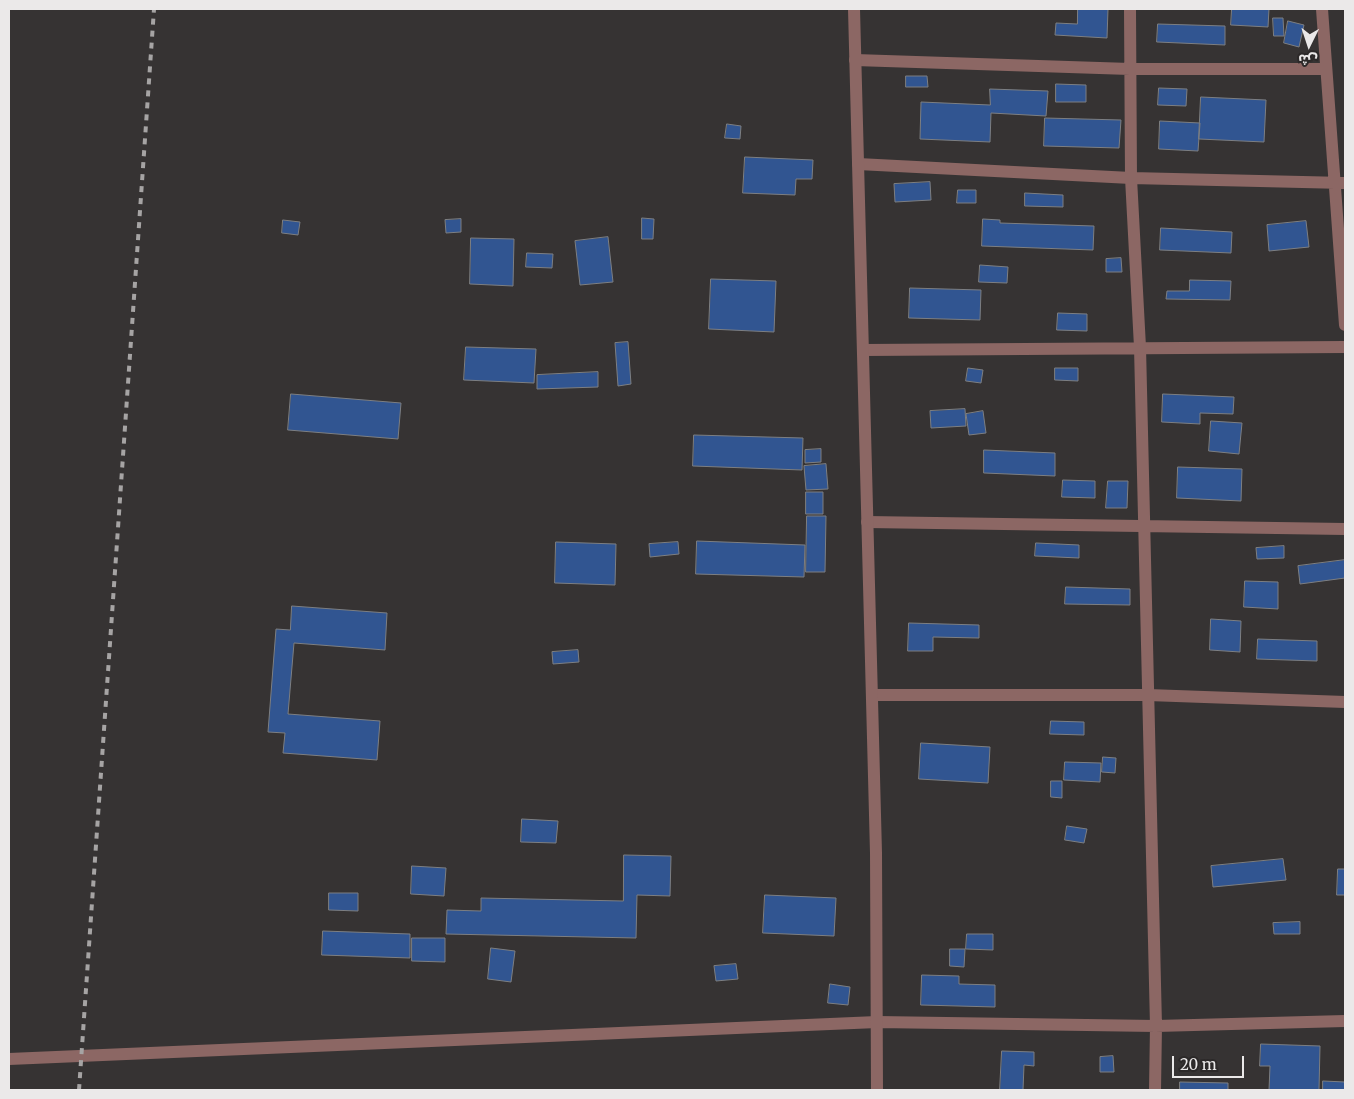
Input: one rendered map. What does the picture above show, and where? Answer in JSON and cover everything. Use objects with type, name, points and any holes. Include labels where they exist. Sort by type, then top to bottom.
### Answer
[{"type":"street","points":[[854,9],[876,853],[877,1090]]},
{"type":"street","points":[[1130,9],[1132,178],[1140,347],[1156,1026],[1155,1090]]},
{"type":"street","points":[[1322,9],[1326,69],[1340,182],[1345,325]]},
{"type":"street","points":[[855,60],[1130,69],[1326,69]]},
{"type":"street","points":[[858,164],[1132,178],[1340,182]]},
{"type":"street","points":[[863,350],[1345,347]]},
{"type":"street","points":[[867,522],[1345,529]]},
{"type":"street","points":[[872,696],[1148,695],[1345,702]]},
{"type":"street","points":[[9,1059],[877,1022],[1156,1026],[1345,1021]]},
{"type":"building","points":[[1078,9],[1108,9],[1107,38],[1055,35],[1056,23],[1077,24]]},
{"type":"building","points":[[1232,9],[1269,9],[1268,27],[1231,25]]},
{"type":"building","points":[[1273,18],[1283,18],[1284,36],[1274,36]]},
{"type":"building","points":[[1288,21],[1304,25],[1299,47],[1284,43]]},
{"type":"building","points":[[1158,24],[1225,26],[1225,45],[1157,42]]},
{"type":"building","points":[[906,76],[927,76],[928,87],[906,87]]},
{"type":"building","points":[[1056,84],[1086,85],[1086,102],[1056,102]]},
{"type":"building","points":[[1159,88],[1187,89],[1186,106],[1158,105]]},
{"type":"building","points":[[990,89],[1048,91],[1046,116],[991,113],[990,142],[920,139],[921,102],[990,105]]},
{"type":"building","points":[[1201,97],[1266,100],[1264,142],[1199,139]]},
{"type":"building","points":[[1045,118],[1121,120],[1119,148],[1044,146]]},
{"type":"building","points":[[1160,121],[1200,123],[1198,151],[1159,149]]},
{"type":"building","points":[[727,124],[741,126],[740,139],[725,138]]},
{"type":"building","points":[[745,157],[813,160],[812,179],[796,179],[795,195],[743,193]]},
{"type":"building","points":[[930,182],[931,200],[895,202],[894,184]]},
{"type":"building","points":[[958,190],[976,190],[976,203],[957,203]]},
{"type":"building","points":[[1025,193],[1063,195],[1063,207],[1025,206]]},
{"type":"building","points":[[642,218],[654,219],[653,239],[642,239]]},
{"type":"building","points":[[461,219],[461,232],[446,233],[445,220]]},
{"type":"building","points":[[983,219],[1000,220],[1000,223],[1094,226],[1093,250],[982,246]]},
{"type":"building","points":[[283,220],[300,222],[298,235],[282,233]]},
{"type":"building","points":[[1306,221],[1309,247],[1269,251],[1267,225]]},
{"type":"building","points":[[1161,228],[1232,232],[1231,253],[1160,250]]},
{"type":"building","points":[[608,237],[613,282],[580,285],[575,241]]},
{"type":"building","points":[[471,238],[514,239],[513,286],[470,284]]},
{"type":"building","points":[[527,253],[553,254],[552,268],[526,267]]},
{"type":"building","points":[[1121,258],[1122,272],[1106,272],[1106,259]]},
{"type":"building","points":[[980,265],[1008,267],[1007,283],[979,282]]},
{"type":"building","points":[[711,279],[776,281],[774,332],[709,329]]},
{"type":"building","points":[[1190,280],[1231,281],[1230,300],[1166,299],[1167,291],[1189,291]]},
{"type":"building","points":[[910,288],[981,290],[980,320],[909,318]]},
{"type":"building","points":[[1058,313],[1087,314],[1087,331],[1057,330]]},
{"type":"building","points":[[628,342],[631,384],[618,386],[615,343]]},
{"type":"building","points":[[466,347],[536,349],[534,383],[464,380]]},
{"type":"building","points":[[968,368],[983,370],[981,383],[966,381]]},
{"type":"building","points":[[1055,368],[1078,368],[1078,381],[1055,380]]},
{"type":"building","points":[[598,372],[598,387],[537,389],[537,375]]},
{"type":"building","points":[[291,394],[401,403],[398,439],[288,430]]},
{"type":"building","points":[[1163,394],[1234,397],[1233,414],[1200,413],[1200,424],[1162,422]]},
{"type":"building","points":[[965,409],[966,426],[931,428],[930,411]]},
{"type":"building","points":[[983,411],[986,433],[969,435],[966,414]]},
{"type":"building","points":[[1211,421],[1242,423],[1239,454],[1209,451]]},
{"type":"building","points":[[694,435],[803,438],[802,470],[693,466]]},
{"type":"building","points":[[821,449],[821,462],[805,463],[805,450]]},
{"type":"building","points":[[984,450],[1055,453],[1055,476],[984,473]]},
{"type":"building","points":[[826,464],[828,489],[806,490],[804,466]]},
{"type":"building","points":[[1178,467],[1242,469],[1241,501],[1177,498]]},
{"type":"building","points":[[1063,480],[1095,481],[1095,498],[1062,497]]},
{"type":"building","points":[[1108,481],[1128,481],[1127,508],[1106,508]]},
{"type":"building","points":[[806,492],[823,492],[823,514],[806,514]]},
{"type":"building","points":[[807,516],[826,516],[825,572],[806,572]]},
{"type":"building","points":[[697,541],[805,545],[804,577],[696,574]]},
{"type":"building","points":[[556,542],[616,544],[615,585],[555,583]]},
{"type":"building","points":[[678,542],[679,554],[650,557],[649,544]]},
{"type":"building","points":[[1036,543],[1079,545],[1079,558],[1035,556]]},
{"type":"building","points":[[1284,546],[1284,558],[1257,559],[1256,548]]},
{"type":"building","points":[[1345,560],[1345,578],[1300,584],[1298,566]]},
{"type":"building","points":[[1245,581],[1278,582],[1278,609],[1244,607]]},
{"type":"building","points":[[1066,587],[1130,589],[1130,605],[1065,604]]},
{"type":"building","points":[[292,606],[387,613],[385,650],[294,643],[288,714],[380,721],[377,760],[283,753],[285,733],[268,732],[276,629],[290,630]]},
{"type":"building","points":[[1211,619],[1241,621],[1240,652],[1210,650]]},
{"type":"building","points":[[909,623],[979,625],[979,638],[933,637],[933,651],[908,651]]},
{"type":"building","points":[[1258,639],[1317,641],[1317,661],[1257,659]]},
{"type":"building","points":[[578,650],[579,662],[553,664],[552,652]]},
{"type":"building","points":[[1051,721],[1084,722],[1084,735],[1050,734]]},
{"type":"building","points":[[921,743],[990,747],[988,783],[919,779]]},
{"type":"building","points":[[1103,757],[1116,758],[1115,773],[1102,772]]},
{"type":"building","points":[[1065,762],[1101,763],[1100,782],[1064,780]]},
{"type":"building","points":[[1051,781],[1062,781],[1062,798],[1051,797]]},
{"type":"building","points":[[522,819],[558,821],[556,843],[521,842]]},
{"type":"building","points":[[1067,826],[1087,829],[1084,843],[1065,840]]},
{"type":"building","points":[[624,855],[671,856],[670,896],[637,895],[636,938],[446,934],[447,910],[481,911],[481,898],[623,901]]},
{"type":"building","points":[[1283,859],[1286,880],[1213,887],[1211,866]]},
{"type":"building","points":[[412,866],[446,868],[444,896],[411,894]]},
{"type":"building","points":[[1338,869],[1345,869],[1345,895],[1337,895]]},
{"type":"building","points":[[329,893],[358,893],[358,911],[329,910]]},
{"type":"building","points":[[765,895],[836,898],[834,936],[763,933]]},
{"type":"building","points":[[1300,922],[1300,934],[1274,934],[1273,923]]},
{"type":"building","points":[[323,931],[410,934],[410,958],[322,955]]},
{"type":"building","points":[[967,934],[993,934],[993,950],[966,949]]},
{"type":"building","points":[[412,938],[445,938],[445,962],[412,961]]},
{"type":"building","points":[[491,948],[515,951],[511,982],[488,979]]},
{"type":"building","points":[[950,949],[965,949],[964,967],[950,966]]},
{"type":"building","points":[[736,964],[738,979],[716,981],[714,966]]},
{"type":"building","points":[[922,975],[959,976],[959,984],[995,985],[995,1007],[921,1005]]},
{"type":"building","points":[[830,984],[850,987],[848,1005],[828,1003]]},
{"type":"building","points":[[1261,1044],[1320,1046],[1319,1090],[1269,1090],[1270,1066],[1260,1066]]},
{"type":"building","points":[[1002,1051],[1034,1052],[1034,1066],[1024,1065],[1023,1090],[1000,1090]]},
{"type":"building","points":[[1113,1056],[1114,1072],[1100,1072],[1100,1057]]},
{"type":"building","points":[[1323,1081],[1345,1082],[1345,1090],[1323,1090]]},
{"type":"building","points":[[1180,1082],[1228,1083],[1228,1090],[1180,1090]]},
{"type":"railway","points":[[79,1090],[154,9]]}]
